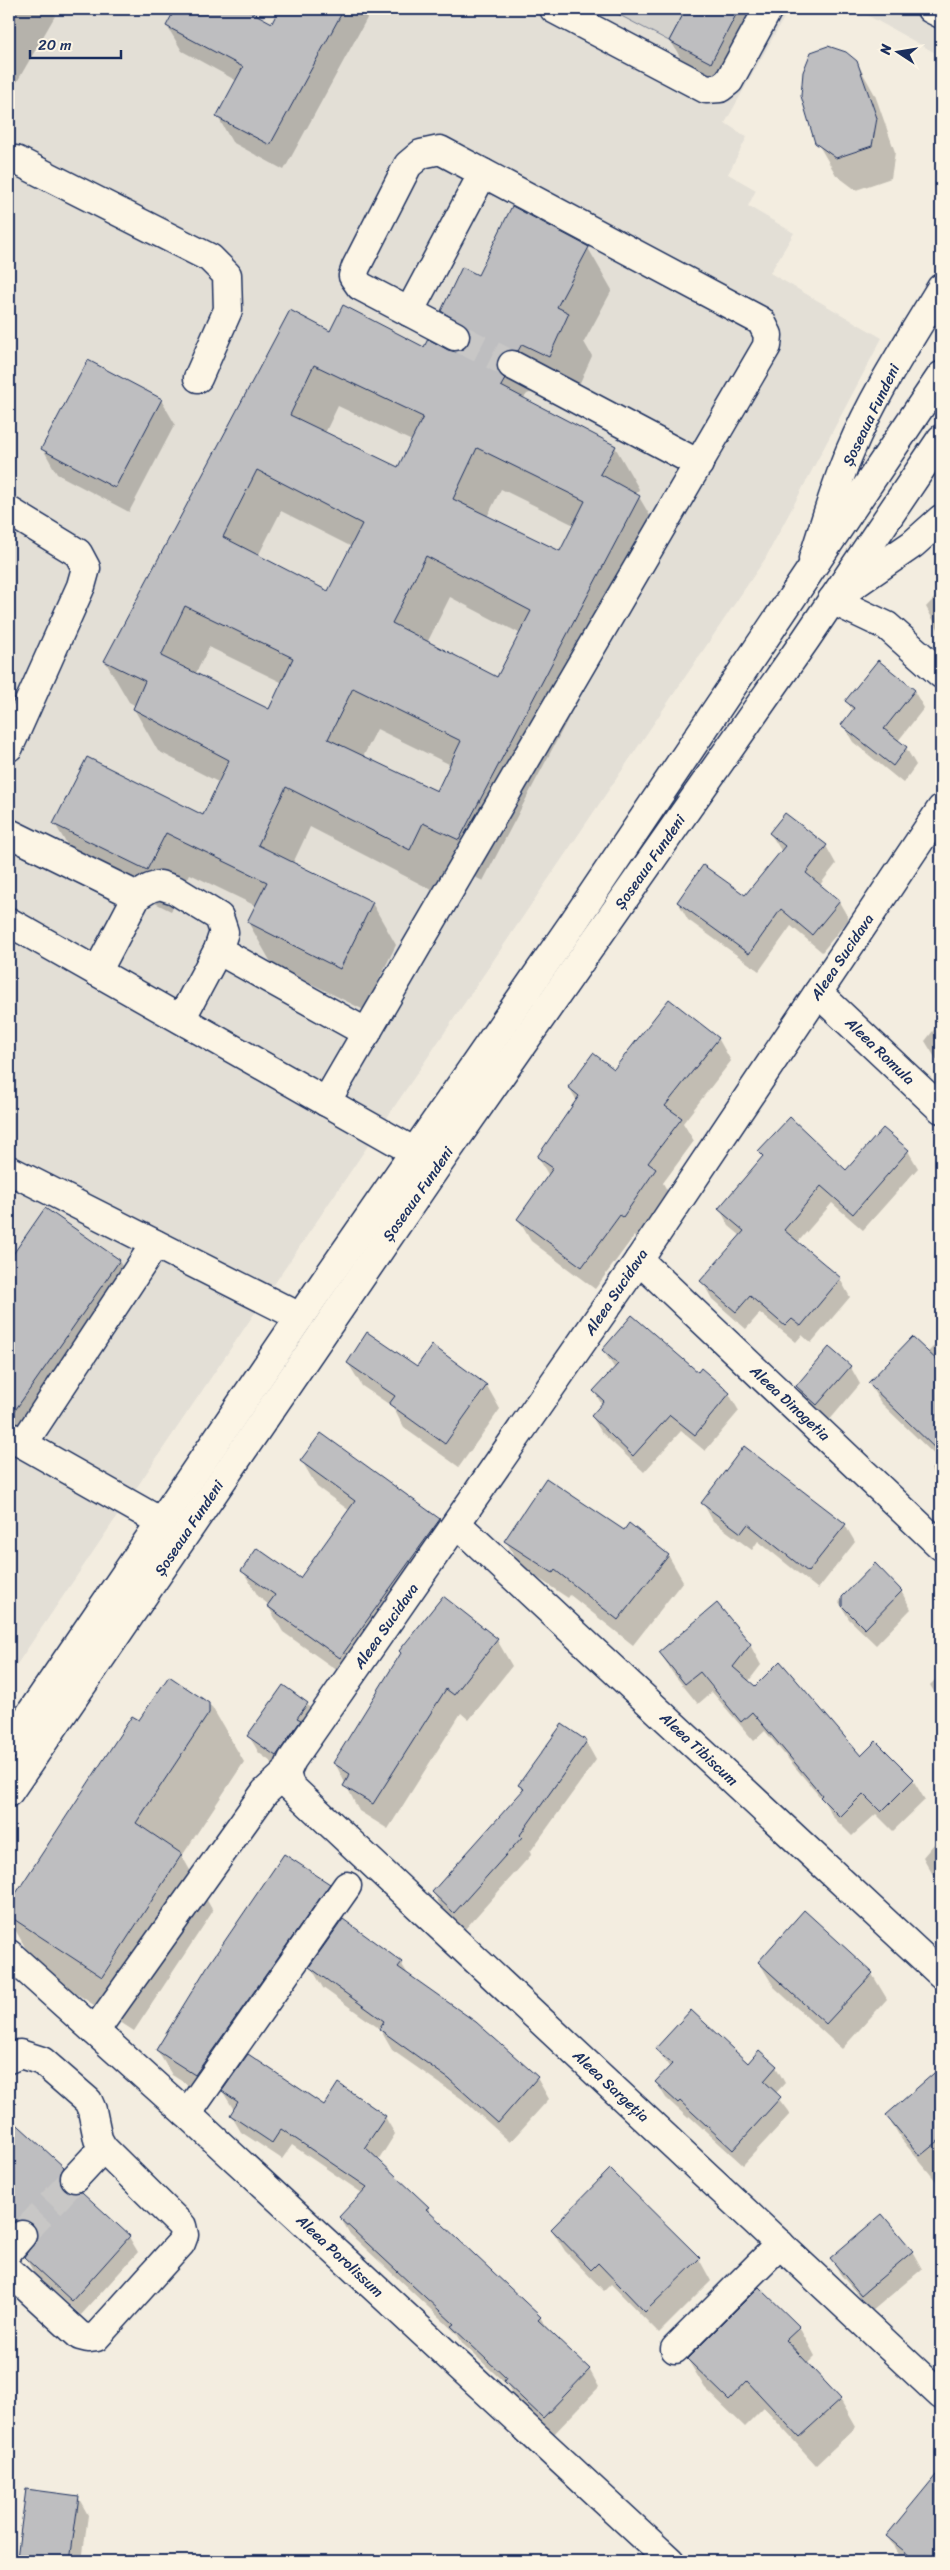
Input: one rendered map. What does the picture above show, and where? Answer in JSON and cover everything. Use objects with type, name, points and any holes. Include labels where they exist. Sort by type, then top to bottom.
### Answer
[{"type":"street","points":[[554,9],[706,89],[720,88],[729,81],[768,9]]},
{"type":"street","points":[[931,9],[941,14]]},
{"type":"street","points":[[326,1102],[767,346],[768,335],[761,320],[440,150],[422,154],[408,165],[353,276],[360,286],[456,336]]},
{"type":"street","points":[[9,160],[16,160],[210,258],[227,275],[228,310],[198,378]]},
{"type":"street","points":[[409,312],[483,173]]},
{"type":"street","name":"Șoseaua Fundeni","points":[[807,578],[850,452],[860,429],[903,351],[941,288]]},
{"type":"street","points":[[512,365],[699,464]]},
{"type":"street","name":"Șoseaua Fundeni","points":[[9,1745],[413,1151],[567,931],[807,578],[941,376]]},
{"type":"street","name":"Șoseaua Fundeni","points":[[9,1792],[437,1166],[832,600],[941,439]]},
{"type":"street","points":[[9,511],[78,553],[86,568],[81,586],[9,747]]},
{"type":"street","name":"Șoseaua Fundeni","points":[[832,600],[913,544],[941,519]]},
{"type":"street","points":[[832,600],[888,626],[941,674]]},
{"type":"street","name":"Aleea Sucidava","points":[[95,2031],[265,1792],[286,1773],[292,1760],[639,1260],[941,808]]},
{"type":"street","points":[[9,833],[137,896]]},
{"type":"street","points":[[97,972],[137,896],[150,888],[160,885],[175,890],[212,911],[219,917],[224,932],[218,950],[181,1019]]},
{"type":"street","points":[[9,922],[413,1151]]},
{"type":"street","points":[[218,950],[367,1034]]},
{"type":"street","name":"Aleea Romula","points":[[818,993],[941,1110]]},
{"type":"street","points":[[11,1177],[155,1244],[300,1316]]},
{"type":"street","points":[[155,1244],[16,1440],[161,1522]]},
{"type":"street","name":"Aleea Dinogetia","points":[[639,1260],[941,1546]]},
{"type":"street","name":"Aleea Tibiscum","points":[[457,1524],[941,1974]]},
{"type":"street","name":"Aleea Sargeția","points":[[286,1773],[290,1786],[941,2395]]},
{"type":"street","points":[[187,2114],[347,1886]]},
{"type":"street","name":"Aleea Porolissum","points":[[9,1954],[187,2114],[670,2561]]},
{"type":"street","points":[[9,2059],[20,2054],[42,2061],[88,2101],[92,2110],[98,2139],[103,2148],[182,2226],[184,2235],[182,2243],[96,2336],[88,2338],[80,2336],[9,2271]]},
{"type":"street","points":[[75,2178],[103,2148]]},
{"type":"street","points":[[675,2349],[780,2244]]},
{"type":"shaded area","points":[[9,9],[789,9],[725,123],[747,137],[728,174],[756,190],[748,206],[794,233],[770,273],[882,338],[765,559],[9,1676]]},
{"type":"shaded area","points":[[608,9],[686,9],[669,41]]},
{"type":"shaded area","points":[[856,9],[941,9],[941,56]]},
{"type":"building","points":[[175,9],[246,9],[272,23],[279,9],[344,9],[270,145],[216,117],[243,67],[166,26]]},
{"type":"building","points":[[686,9],[739,9],[711,63],[669,41]]},
{"type":"building","points":[[828,46],[846,52],[857,61],[877,118],[872,146],[836,158],[815,143],[801,96],[803,72],[811,52]]},
{"type":"building","points":[[512,206],[589,247],[557,307],[569,313],[549,357],[522,344],[518,351],[504,352],[498,357],[496,365],[499,373],[505,379],[501,386],[616,446],[600,474],[640,496],[459,840],[423,823],[410,850],[286,787],[258,845],[373,902],[340,969],[247,922],[267,882],[166,833],[147,870],[53,824],[87,757],[203,815],[229,760],[133,709],[145,681],[104,661],[290,310],[330,331],[343,305],[424,347],[428,339],[448,350],[456,352],[463,349],[469,343],[471,335],[468,328],[441,311],[462,267],[478,275]],"holes":[[[314,365],[423,417],[398,467],[290,415]],[[477,448],[585,501],[560,551],[453,499]],[[257,470],[362,524],[328,591],[223,537]],[[426,556],[531,611],[497,677],[392,623]],[[185,606],[293,658],[269,709],[161,656]],[[353,688],[461,741],[437,791],[328,739]]]},
{"type":"building","points":[[88,360],[162,399],[115,488],[41,449]]},
{"type":"building","points":[[878,660],[915,690],[884,729],[907,747],[893,766],[841,725],[854,708],[845,701]]},
{"type":"building","points":[[785,813],[827,845],[806,873],[840,901],[812,935],[781,909],[749,954],[677,902],[703,865],[745,895],[785,846],[769,833]]},
{"type":"building","points":[[669,999],[719,1038],[665,1106],[682,1118],[648,1163],[656,1169],[623,1217],[620,1215],[582,1267],[517,1219],[553,1168],[537,1157],[579,1096],[568,1087],[593,1053],[614,1069]]},
{"type":"building","points":[[790,1117],[846,1170],[883,1128],[909,1150],[853,1214],[821,1186],[784,1230],[841,1278],[801,1326],[792,1319],[785,1326],[750,1296],[736,1312],[700,1281],[744,1231],[718,1209],[763,1156],[758,1151]]},
{"type":"building","points":[[45,1208],[120,1260],[9,1419],[9,1260]]},
{"type":"building","points":[[632,1315],[698,1372],[701,1368],[730,1393],[695,1435],[670,1415],[633,1456],[591,1416],[604,1401],[593,1391],[618,1364],[602,1350]]},
{"type":"building","points":[[367,1332],[417,1366],[432,1345],[487,1385],[445,1444],[389,1404],[395,1396],[347,1363]]},
{"type":"building","points":[[912,1337],[941,1364],[941,1454],[868,1383]]},
{"type":"building","points":[[829,1347],[851,1366],[817,1405],[796,1386]]},
{"type":"building","points":[[321,1433],[440,1519],[340,1658],[267,1606],[275,1595],[241,1571],[257,1548],[300,1578],[355,1501],[300,1461]]},
{"type":"building","points":[[744,1446],[846,1524],[808,1572],[748,1524],[741,1533],[701,1503]]},
{"type":"building","points":[[546,1478],[624,1530],[629,1523],[669,1555],[618,1620],[555,1570],[553,1573],[504,1541]]},
{"type":"building","points":[[875,1563],[902,1591],[865,1629],[842,1606],[842,1597]]},
{"type":"building","points":[[443,1596],[498,1639],[454,1695],[446,1689],[373,1804],[343,1786],[350,1774],[333,1763],[401,1653],[399,1651]]},
{"type":"building","points":[[717,1603],[751,1644],[733,1667],[755,1686],[780,1661],[861,1756],[876,1741],[914,1779],[881,1812],[863,1794],[840,1817],[820,1797],[822,1795],[752,1712],[741,1722],[700,1672],[685,1684],[659,1652]]},
{"type":"building","points":[[169,1676],[209,1703],[209,1713],[136,1823],[182,1854],[102,1977],[9,1916],[9,1904],[132,1716],[139,1720]]},
{"type":"building","points":[[283,1685],[308,1703],[297,1718],[301,1720],[276,1756],[247,1736]]},
{"type":"building","points":[[562,1724],[587,1741],[520,1835],[522,1837],[454,1913],[432,1892],[524,1789],[518,1785]]},
{"type":"building","points":[[284,1854],[330,1884],[195,2075],[156,2050],[207,1967]]},
{"type":"building","points":[[804,1910],[873,1973],[826,2024],[758,1962]]},
{"type":"building","points":[[343,1919],[402,1962],[398,1967],[476,2022],[538,2077],[498,2123],[449,2079],[379,2029],[384,2021],[309,1967]]},
{"type":"building","points":[[691,2010],[748,2063],[759,2050],[777,2066],[764,2081],[781,2097],[733,2150],[680,2101],[678,2103],[655,2082],[672,2064],[655,2049]]},
{"type":"building","points":[[248,2054],[324,2105],[338,2083],[386,2116],[365,2147],[429,2207],[426,2209],[541,2317],[538,2320],[590,2369],[543,2418],[504,2381],[506,2378],[451,2326],[454,2324],[339,2217],[367,2187],[281,2129],[272,2143],[230,2115],[238,2102],[222,2091]]},
{"type":"building","points":[[941,2067],[941,2139],[920,2156],[886,2115]]},
{"type":"building","points":[[9,2117],[64,2167],[60,2175],[60,2182],[64,2189],[72,2193],[82,2192],[130,2236],[72,2301],[24,2257],[37,2238],[37,2230],[33,2224],[24,2220],[16,2220],[9,2223]]},
{"type":"building","points":[[610,2169],[700,2258],[645,2312],[598,2263],[591,2270],[551,2229]]},
{"type":"building","points":[[882,2214],[913,2251],[861,2295],[830,2258]]},
{"type":"building","points":[[759,2287],[800,2327],[786,2340],[841,2399],[799,2437],[747,2381],[729,2400],[687,2359]]},
{"type":"building","points":[[941,2469],[941,2561],[916,2561],[886,2536]]},
{"type":"building","points":[[26,2489],[79,2496],[70,2561],[17,2558]]},
{"type":"tunnel","points":[[455,336],[512,365]]},
{"type":"tunnel","points":[[22,2235],[75,2178]]}]
